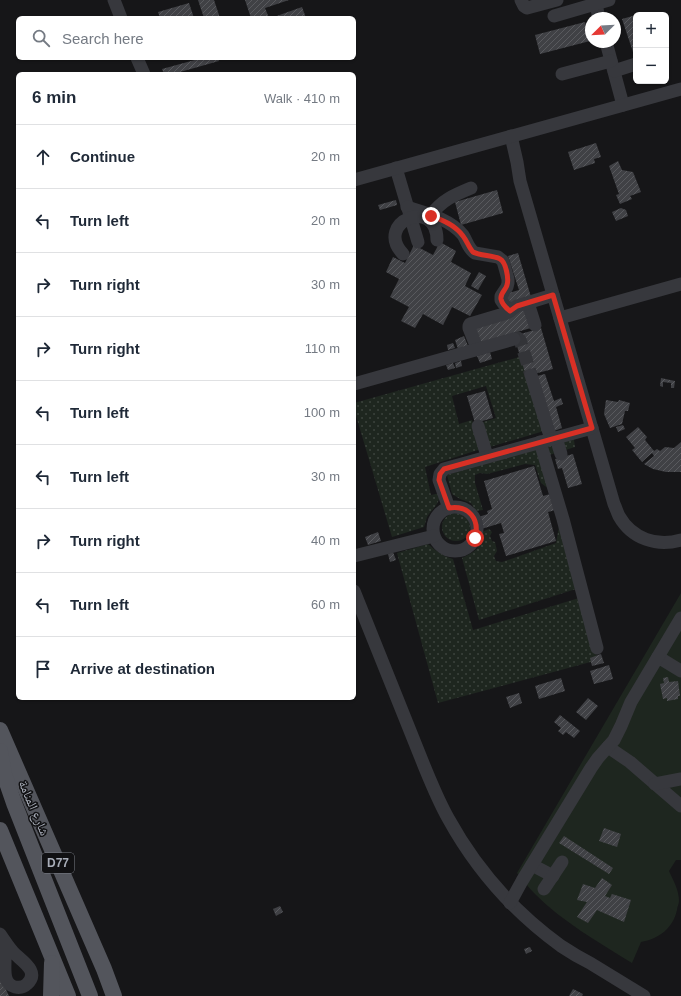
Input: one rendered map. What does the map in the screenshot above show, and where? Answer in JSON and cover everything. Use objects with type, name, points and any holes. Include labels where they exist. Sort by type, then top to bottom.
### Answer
[{"type":"main road","name":"شارع المنامة","points":[[0,730],[104,969],[114,996]]},
{"type":"main road","points":[[0,751],[4,774],[14,803],[90,996]]},
{"type":"main road","points":[[0,830],[68,996]]},
{"type":"main road","points":[[51,996],[52,955]]},
{"type":"street","points":[[114,0],[120,16]]},
{"type":"street","points":[[527,3],[557,0]]},
{"type":"street","points":[[554,16],[595,2],[609,0]]},
{"type":"street","points":[[595,2],[598,12]]},
{"type":"street","points":[[608,48],[623,105]]},
{"type":"street","points":[[138,60],[143,72]]},
{"type":"street","points":[[562,74],[633,64]]},
{"type":"street","points":[[356,179],[681,89]]},
{"type":"street","points":[[507,138],[512,165],[520,181],[614,504],[619,516],[626,526],[647,540],[659,543],[671,543],[681,540]]},
{"type":"street","points":[[396,168],[418,242]]},
{"type":"street","points":[[431,216],[439,206],[451,197],[471,188]]},
{"type":"street","points":[[409,212],[423,212],[445,221],[462,235],[473,252],[498,258],[503,261],[508,283],[501,296],[501,300],[510,311]]},
{"type":"street","points":[[409,212],[430,221],[436,230],[437,240]]},
{"type":"street","points":[[403,254],[397,246],[395,236],[396,231],[406,219],[409,212]]},
{"type":"street","points":[[560,318],[681,284]]},
{"type":"street","points":[[475,343],[469,328],[470,324],[505,314],[517,306],[553,295]]},
{"type":"street","points":[[528,302],[535,325]]},
{"type":"street","points":[[356,383],[514,339]]},
{"type":"street","points":[[531,375],[549,440],[563,519],[597,648]]},
{"type":"street","points":[[478,426],[487,456]]},
{"type":"street","points":[[449,508],[439,480],[440,474],[444,469],[450,466],[592,428]]},
{"type":"street","points":[[549,440],[561,454]]},
{"type":"street","points":[[449,508],[461,508],[472,515],[475,520],[475,538],[467,548],[455,551],[444,548],[436,541],[433,530],[435,518],[439,513],[449,508]]},
{"type":"street","points":[[356,556],[434,536]]},
{"type":"street","points":[[356,596],[425,768],[447,816],[475,862],[510,903],[538,928],[563,947],[644,996]]},
{"type":"street","points":[[510,903],[591,768],[611,743],[621,726],[630,702],[681,618]]},
{"type":"street","points":[[658,657],[681,671]]},
{"type":"street","points":[[611,743],[624,750],[630,762],[681,806]]},
{"type":"street","points":[[655,784],[681,779]]},
{"type":"street","points":[[544,889],[562,862]]},
{"type":"street","points":[[532,865],[553,876]]},
{"type":"street","points":[[0,934],[12,951],[29,966],[30,979],[21,987],[17,988],[9,984],[6,980],[0,939]]},
{"type":"shaded area","points":[[523,356],[544,431],[490,447],[483,422],[496,418],[486,386],[452,396],[459,424],[472,420],[481,449],[425,467],[431,495],[440,493],[439,500],[427,517],[424,527],[392,537],[356,416],[356,402]]},
{"type":"shaded area","points":[[573,433],[575,447],[543,457],[553,492],[541,483],[535,465],[525,464],[487,474],[480,473],[475,475],[475,483],[483,510],[476,511],[471,503],[452,494],[447,475]]},
{"type":"shaded area","points":[[456,513],[466,517],[470,527],[466,537],[456,541],[446,537],[442,527],[446,517]]},
{"type":"shaded area","points":[[560,521],[579,588],[479,620],[462,558],[477,548],[482,532],[489,529],[492,532],[490,536],[492,541],[495,542],[497,551],[494,556],[496,561],[502,562],[556,543]]},
{"type":"shaded area","points":[[428,544],[440,553],[453,559],[473,630],[579,598],[598,660],[438,703],[397,553]]},
{"type":"shaded area","points":[[681,593],[681,860],[676,860],[669,871],[677,889],[679,902],[675,916],[669,927],[654,938],[641,942],[632,963],[557,914],[535,894],[517,873]]},
{"type":"building","points":[[198,0],[214,0],[219,16],[203,16]]},
{"type":"building","points":[[245,0],[289,0],[265,8],[268,16],[250,16]]},
{"type":"building","points":[[189,3],[193,16],[159,16],[158,12]]},
{"type":"building","points":[[302,7],[305,16],[277,16]]},
{"type":"building","points":[[633,16],[633,52],[622,19]]},
{"type":"building","points":[[585,22],[585,42],[540,54],[535,35]]},
{"type":"building","points":[[195,60],[219,61],[180,72],[163,72],[162,69]]},
{"type":"building","points":[[596,143],[601,157],[594,159],[595,163],[574,170],[568,152]]},
{"type":"building","points":[[618,161],[622,170],[633,172],[641,192],[630,196],[632,199],[620,204],[616,195],[619,194],[609,166]]},
{"type":"building","points":[[497,190],[503,213],[461,225],[455,202]]},
{"type":"building","points":[[396,200],[397,205],[380,210],[378,205]]},
{"type":"building","points":[[621,208],[626,210],[628,216],[616,221],[612,212]]},
{"type":"building","points":[[440,242],[456,251],[451,262],[471,273],[465,286],[482,295],[470,316],[452,307],[443,325],[423,314],[415,328],[401,321],[409,307],[390,297],[399,279],[386,272],[393,257],[405,263],[414,245],[433,255]]},
{"type":"building","points":[[518,253],[531,297],[505,305],[502,295],[519,290],[508,256]]},
{"type":"building","points":[[479,272],[486,276],[478,290],[471,286]]},
{"type":"building","points":[[528,306],[534,327],[480,343],[474,325]]},
{"type":"building","points":[[541,328],[553,369],[526,376],[514,336]]},
{"type":"building","points":[[464,336],[468,346],[458,349],[455,340]]},
{"type":"building","points":[[453,343],[455,348],[448,350],[447,345]]},
{"type":"building","points":[[490,352],[492,359],[480,363],[477,356]]},
{"type":"building","points":[[461,361],[462,366],[456,368],[455,363]]},
{"type":"building","points":[[453,363],[455,368],[448,370],[446,365]]},
{"type":"building","points":[[545,374],[554,401],[561,398],[563,404],[556,407],[562,428],[554,431],[537,376]]},
{"type":"building","points":[[661,378],[675,381],[674,388],[671,388],[671,383],[663,382],[663,387],[660,386]]},
{"type":"building","points":[[485,391],[493,418],[475,423],[467,396]]},
{"type":"building","points":[[606,400],[618,402],[619,400],[630,403],[628,411],[625,411],[622,424],[610,428],[604,414]]},
{"type":"building","points":[[623,425],[625,429],[618,432],[616,427]]},
{"type":"building","points":[[638,427],[647,437],[645,440],[654,451],[657,449],[660,451],[665,447],[674,448],[681,442],[681,472],[666,472],[653,469],[644,464],[654,456],[652,453],[642,462],[632,450],[635,448],[626,437]]},
{"type":"building","points":[[573,454],[582,484],[568,488],[562,468],[558,469],[555,459]]},
{"type":"building","points":[[534,466],[543,496],[554,493],[559,509],[548,512],[556,541],[506,556],[499,534],[504,533],[501,523],[478,530],[475,518],[488,514],[487,511],[492,509],[484,481]]},
{"type":"building","points":[[378,532],[381,541],[368,545],[365,537]]},
{"type":"building","points":[[393,552],[396,560],[390,562],[388,554]]},
{"type":"building","points":[[601,654],[604,663],[592,666],[590,658]]},
{"type":"building","points":[[609,665],[613,679],[594,684],[590,671]]},
{"type":"building","points":[[668,677],[669,682],[678,681],[680,696],[678,696],[678,699],[667,701],[667,698],[663,699],[660,684],[664,683],[663,678]]},
{"type":"building","points":[[561,678],[565,691],[539,699],[535,686]]},
{"type":"building","points":[[519,693],[522,703],[510,708],[506,697]]},
{"type":"building","points":[[588,698],[598,706],[586,720],[576,712]]},
{"type":"building","points":[[560,715],[580,731],[574,738],[566,732],[563,735],[558,731],[561,728],[554,722]]},
{"type":"building","points":[[604,828],[621,834],[617,847],[599,841]]},
{"type":"building","points":[[564,836],[613,868],[609,874],[559,843]]},
{"type":"building","points":[[602,878],[612,885],[605,896],[610,898],[612,894],[631,900],[624,922],[597,910],[588,923],[577,917],[587,902],[577,900],[583,884],[595,888]]},
{"type":"building","points":[[280,906],[283,912],[276,916],[273,909]]},
{"type":"building","points":[[530,947],[532,951],[526,954],[524,949]]},
{"type":"building","points":[[0,976],[9,996],[0,996]]},
{"type":"building","points":[[573,989],[583,994],[582,996],[569,996]]},
{"type":"tunnel","points":[[514,339],[518,338],[520,340],[531,375]]},
{"type":"route","points":[[431,216],[445,221],[457,230],[473,252],[498,258],[503,261],[508,283],[502,292],[501,300],[510,311],[514,307],[553,295],[592,428],[450,466],[444,469],[440,474],[439,480],[449,508],[461,508],[472,515],[476,526],[475,538]]}]
